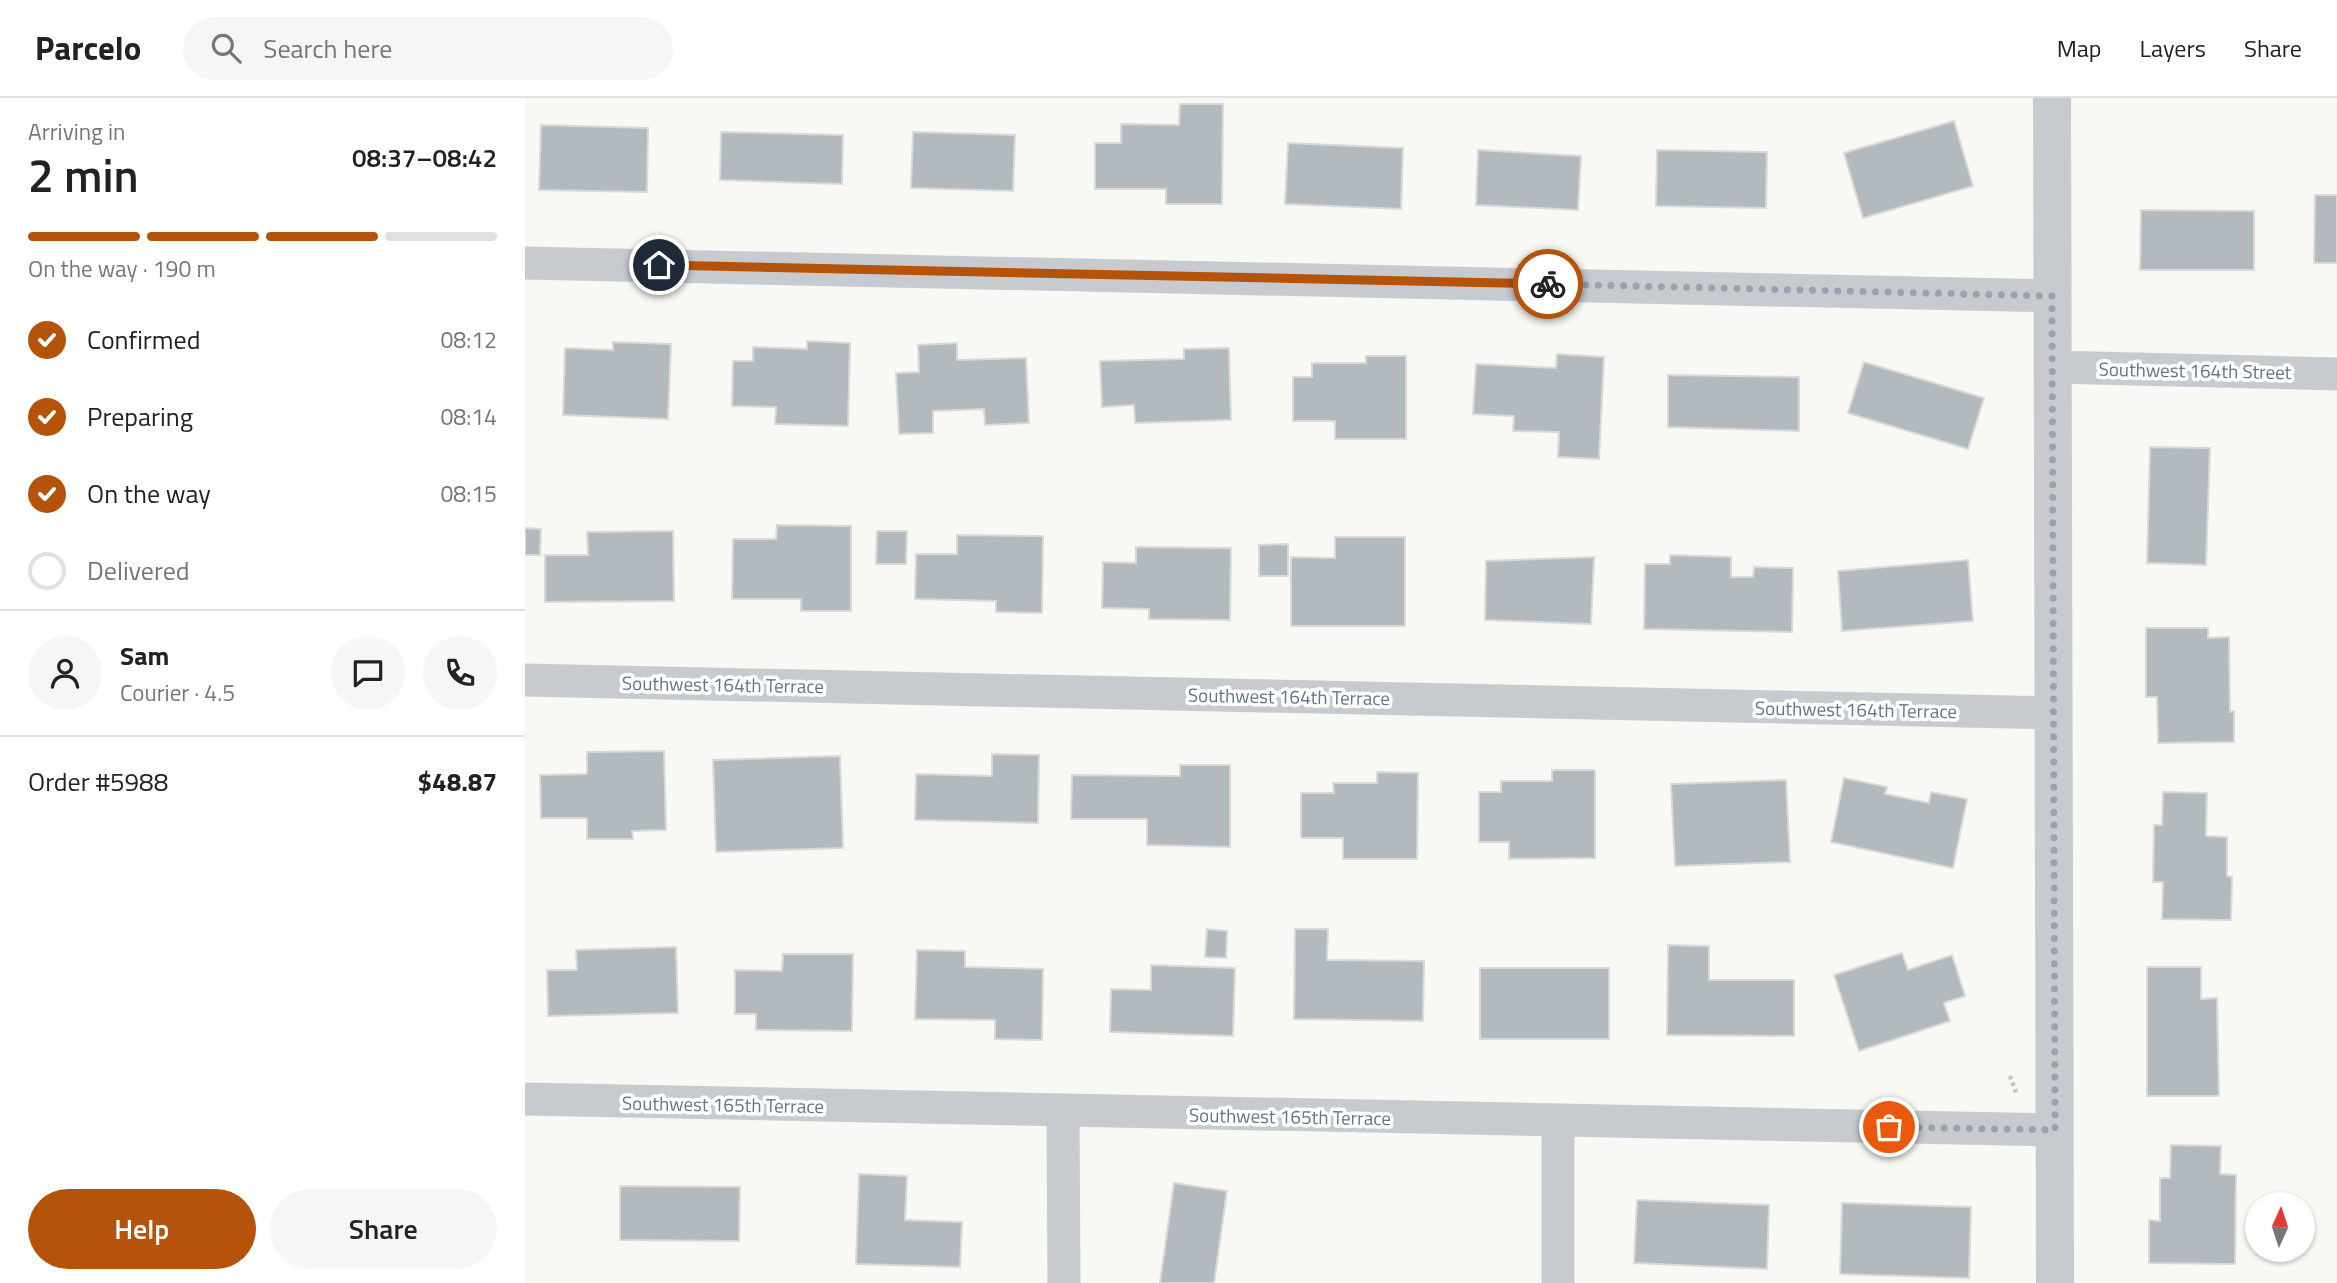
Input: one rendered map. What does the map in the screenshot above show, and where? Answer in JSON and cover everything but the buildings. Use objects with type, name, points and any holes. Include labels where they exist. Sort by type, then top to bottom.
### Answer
[{"type":"street","points":[[2052,98],[2055,1283]]},
{"type":"street","points":[[525,263],[2052,296]]},
{"type":"street","name":"Southwest 164th Street","points":[[2053,367],[2337,374]]},
{"type":"street","name":"Southwest 164th Terrace","points":[[525,680],[2054,713]]},
{"type":"street","name":"Southwest 165th Terrace","points":[[525,1099],[2055,1130]]},
{"type":"street","points":[[1063,1111],[1064,1283]]},
{"type":"street","points":[[1558,1121],[1558,1283]]},
{"type":"path","points":[[2010,1076],[2017,1096]]},
{"type":"way so far","points":[[1548,284],[2052,296],[2055,1130],[1889,1127]]},
{"type":"route","points":[[659,265],[1548,284]]}]
